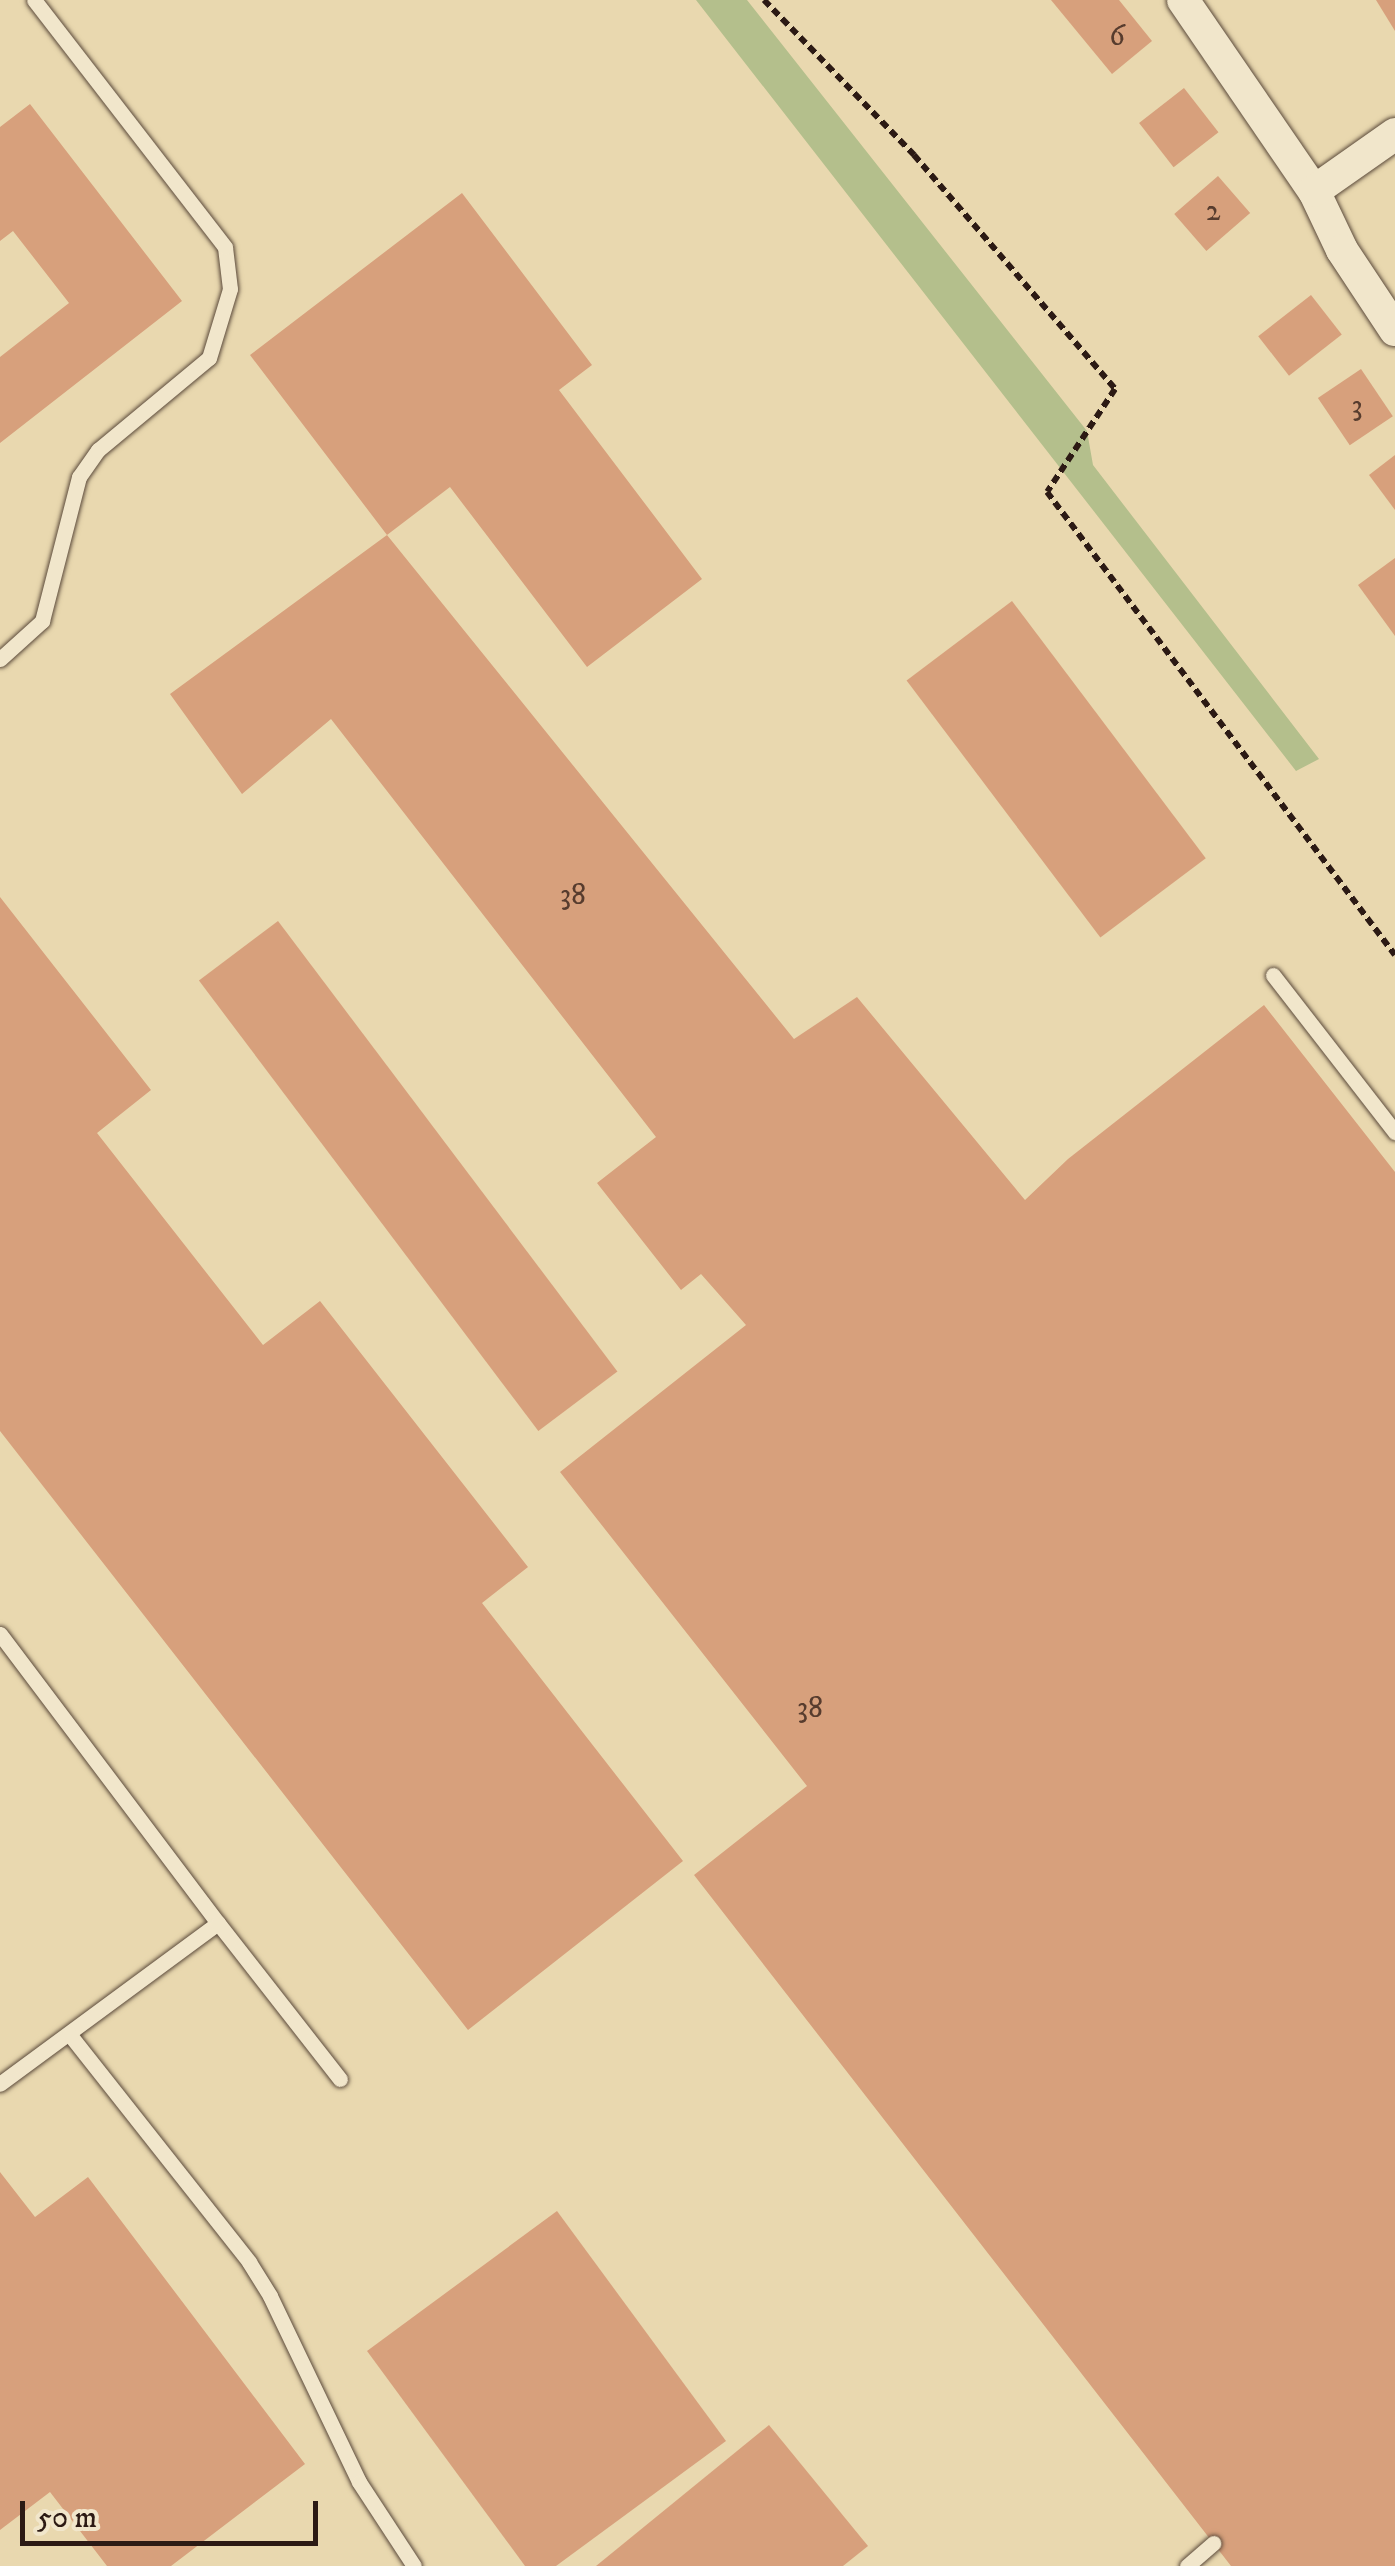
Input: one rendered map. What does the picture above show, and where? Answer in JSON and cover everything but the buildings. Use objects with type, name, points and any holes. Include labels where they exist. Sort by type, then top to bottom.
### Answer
[{"type":"street","points":[[1183,0],[1314,191],[1342,250],[1395,330]]},
{"type":"street","points":[[1314,191],[1395,134]]},
{"type":"lane","points":[[0,659],[42,621],[79,476],[98,450],[209,358],[230,289],[224,247],[34,0]]},
{"type":"lane","points":[[1273,975],[1395,1132]]},
{"type":"lane","points":[[0,1634],[340,2079]]},
{"type":"lane","points":[[0,2084],[218,1923]]},
{"type":"lane","points":[[70,2036],[249,2262],[270,2296],[359,2482],[414,2566]]},
{"type":"lane","points":[[1187,2566],[1214,2543]]},
{"type":"path","points":[[764,0],[914,156],[1115,389],[1047,492],[1395,956]]},
{"type":"green space","points":[[696,0],[747,0],[1087,431],[1093,465],[1319,759],[1296,771]]}]
